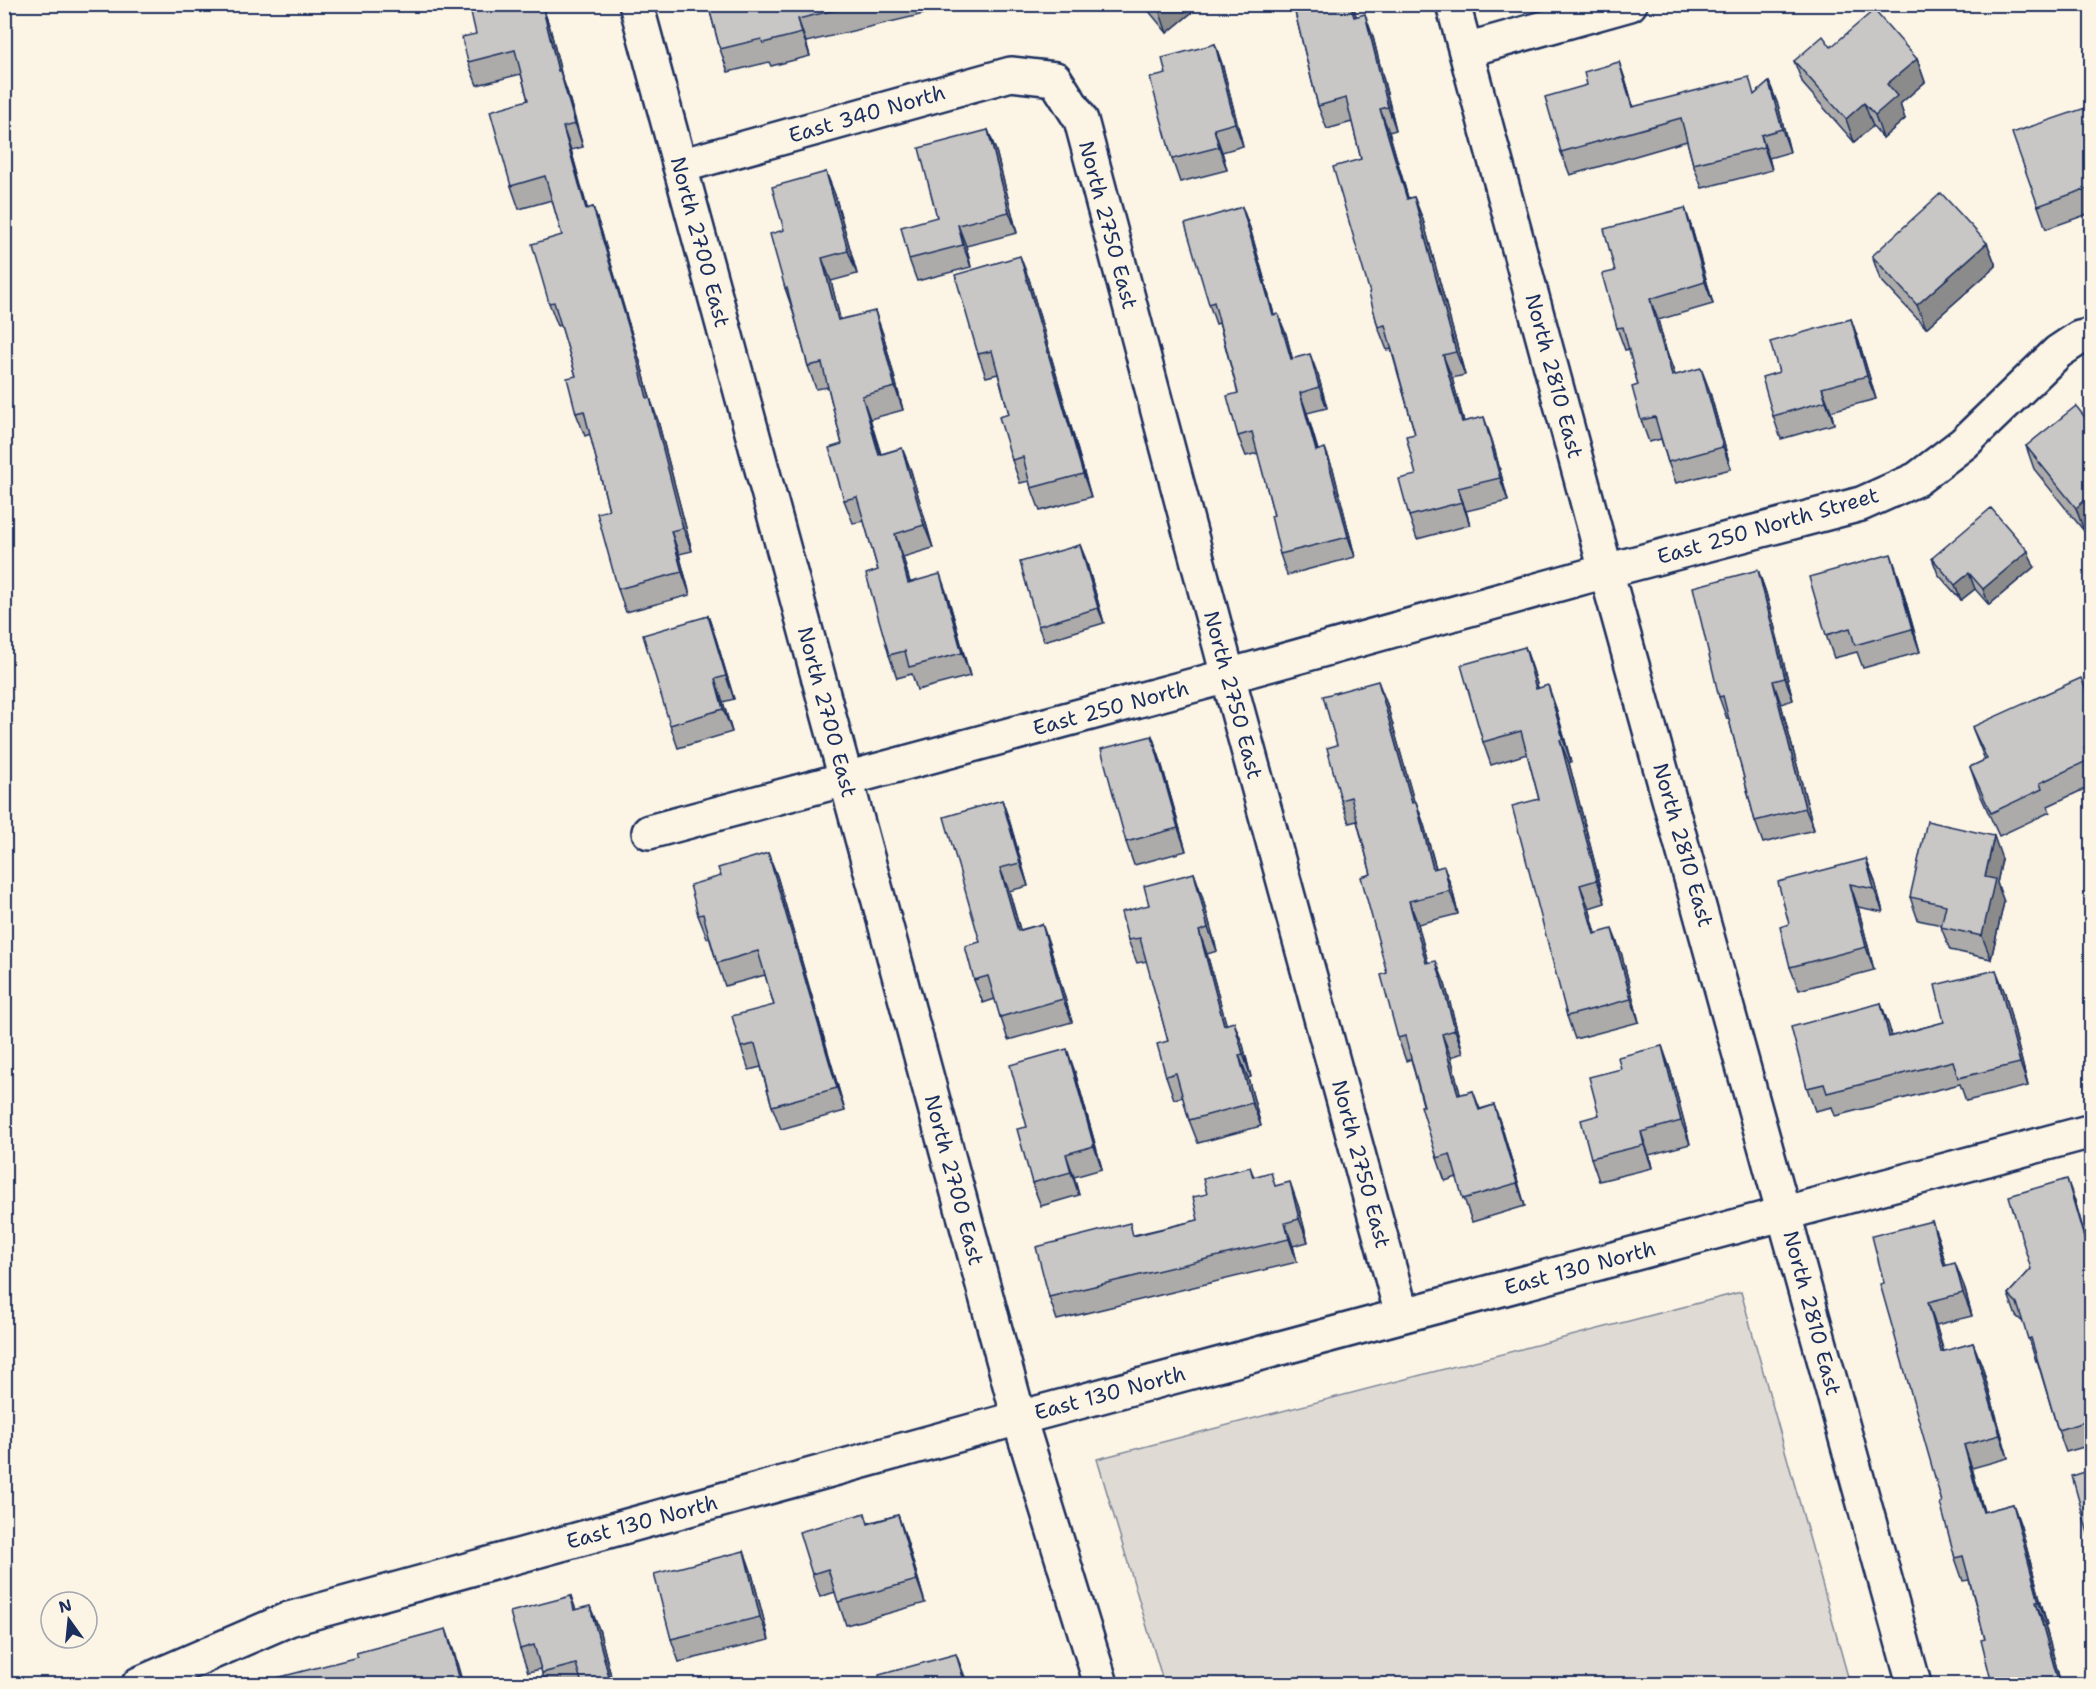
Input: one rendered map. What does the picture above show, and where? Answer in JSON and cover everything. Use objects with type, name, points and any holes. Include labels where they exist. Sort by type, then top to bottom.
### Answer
[{"type":"street","name":"North 2700 East","points":[[636,4],[1019,1418],[1101,1684]]},
{"type":"street","name":"North 2810 East","points":[[1453,4],[1606,571],[1914,1684]]},
{"type":"street","points":[[1466,50],[1630,4]]},
{"type":"street","name":"East 340 North","points":[[680,166],[1011,74],[1055,79]]},
{"type":"street","name":"North 2750 East","points":[[1055,79],[1081,120],[1228,676],[1402,1315]]},
{"type":"street","name":"East 250 North Street","points":[[1606,571],[1861,504],[1917,479],[1964,443],[2058,352],[2079,338],[2091,336]]},
{"type":"street","name":"East 250 North","points":[[649,832],[1228,676],[1606,571]]},
{"type":"street","name":"East 130 North","points":[[144,1684],[289,1619],[1019,1418],[2091,1131]]},
{"type":"shaded area","points":[[1741,1292],[1850,1684],[1164,1684],[1097,1459]]},
{"type":"building","points":[[469,4],[531,4],[532,7],[542,5],[558,71],[560,71],[575,124],[563,127],[586,209],[593,207],[647,398],[650,398],[683,528],[671,531],[682,572],[618,589],[597,513],[609,510],[584,411],[576,413],[567,378],[576,376],[554,302],[549,303],[532,244],[562,235],[545,176],[511,186],[490,111],[528,100],[515,50],[468,62],[462,37],[476,34]]},
{"type":"building","points":[[708,4],[860,4],[798,19],[802,33],[763,43],[761,39],[720,49]]},
{"type":"building","points":[[1154,4],[1166,4],[1159,10]]},
{"type":"building","points":[[1293,4],[1350,4],[1354,17],[1365,14],[1388,107],[1380,109],[1407,199],[1414,197],[1456,352],[1443,355],[1462,422],[1484,417],[1500,478],[1458,488],[1462,502],[1409,516],[1399,479],[1416,475],[1406,436],[1415,434],[1385,325],[1378,327],[1333,167],[1361,159],[1346,98],[1318,106]]},
{"type":"building","points":[[1874,10],[1917,59],[1887,84],[1897,96],[1875,115],[1864,103],[1846,119],[1794,61],[1823,36],[1831,47]]},
{"type":"building","points":[[1215,44],[1235,123],[1214,129],[1219,147],[1172,159],[1150,78],[1166,74],[1162,58]]},
{"type":"building","points":[[1619,62],[1632,107],[1749,77],[1754,95],[1769,82],[1782,129],[1761,135],[1764,147],[1693,164],[1681,118],[1561,152],[1545,97],[1587,85],[1584,72]]},
{"type":"building","points":[[2091,106],[2091,187],[2038,206],[2012,133]]},
{"type":"building","points":[[988,130],[1009,212],[958,225],[963,245],[909,259],[901,227],[937,217],[919,148]]},
{"type":"building","points":[[826,172],[848,251],[822,258],[838,320],[875,311],[895,387],[862,396],[879,455],[902,448],[924,525],[895,534],[908,583],[940,574],[962,653],[909,667],[905,651],[889,655],[866,574],[878,570],[857,497],[844,500],[829,448],[842,444],[822,363],[808,366],[770,234],[784,230],[772,187]]},
{"type":"building","points":[[1941,193],[1987,243],[1917,305],[1872,256]]},
{"type":"building","points":[[1242,207],[1273,315],[1278,314],[1291,359],[1310,354],[1319,387],[1300,393],[1316,451],[1325,448],[1348,537],[1280,554],[1271,516],[1274,515],[1252,432],[1238,436],[1227,396],[1238,393],[1214,302],[1209,304],[1185,224]]},
{"type":"building","points":[[1685,208],[1705,282],[1650,299],[1672,376],[1701,368],[1723,447],[1668,462],[1655,417],[1641,420],[1632,387],[1638,385],[1623,327],[1617,328],[1602,274],[1615,271],[1604,229]]},
{"type":"building","points":[[1020,256],[1083,474],[1031,488],[1023,457],[1012,460],[999,417],[1009,414],[992,351],[978,354],[955,275]]},
{"type":"building","points":[[1851,319],[1867,376],[1822,388],[1826,401],[1773,416],[1762,377],[1779,372],[1770,342]]},
{"type":"building","points":[[2076,406],[2091,425],[2091,495],[2076,508],[2026,446]]},
{"type":"building","points":[[1991,508],[2028,551],[1983,589],[1969,573],[1955,585],[1932,558]]},
{"type":"building","points":[[1080,545],[1098,608],[1038,626],[1020,562]]},
{"type":"building","points":[[1891,554],[1912,629],[1855,645],[1850,628],[1826,635],[1809,577]]},
{"type":"building","points":[[1758,570],[1785,678],[1773,681],[1805,808],[1755,821],[1723,696],[1719,697],[1693,587]]},
{"type":"building","points":[[708,616],[726,676],[715,679],[723,709],[670,725],[643,635]]},
{"type":"building","points":[[1525,647],[1536,689],[1548,685],[1597,880],[1580,885],[1594,934],[1612,929],[1631,999],[1567,1016],[1512,806],[1539,799],[1521,731],[1483,742],[1461,665]]},
{"type":"building","points":[[2081,678],[2091,701],[2091,745],[2084,748],[2089,760],[2040,783],[2042,789],[1991,813],[1970,767],[1987,759],[1972,727]]},
{"type":"building","points":[[1378,681],[1412,803],[1416,802],[1433,869],[1444,866],[1450,891],[1409,901],[1426,963],[1436,961],[1455,1030],[1442,1034],[1458,1095],[1473,1091],[1479,1110],[1494,1105],[1517,1183],[1463,1199],[1450,1154],[1437,1158],[1421,1106],[1424,1106],[1405,1036],[1398,1038],[1381,975],[1387,973],[1361,877],[1371,874],[1351,797],[1341,800],[1327,748],[1337,745],[1323,696]]},
{"type":"building","points":[[1152,736],[1178,828],[1126,842],[1101,749]]},
{"type":"building","points":[[1002,800],[1020,863],[1000,868],[1018,931],[1042,924],[1063,999],[1000,1017],[988,976],[974,980],[965,946],[980,942],[944,817]]},
{"type":"building","points":[[1927,821],[1994,836],[1985,877],[1995,879],[1982,936],[1941,927],[1946,905],[1910,897]]},
{"type":"building","points":[[768,853],[837,1088],[772,1106],[755,1044],[741,1047],[732,1016],[774,1005],[758,951],[717,963],[703,914],[698,915],[690,885],[721,876],[718,868]]},
{"type":"building","points":[[1866,859],[1874,889],[1850,884],[1866,947],[1790,967],[1780,927],[1789,924],[1778,882]]},
{"type":"building","points":[[1194,873],[1208,928],[1199,931],[1224,1025],[1234,1022],[1243,1054],[1239,1055],[1252,1103],[1189,1120],[1176,1073],[1166,1076],[1157,1044],[1168,1041],[1140,938],[1128,940],[1121,912],[1149,905],[1144,886]]},
{"type":"building","points":[[1996,970],[2020,1063],[1958,1078],[1953,1061],[1827,1093],[1824,1084],[1807,1088],[1791,1027],[1881,1003],[1889,1037],[1944,1022],[1935,985]]},
{"type":"building","points":[[1662,1046],[1681,1121],[1641,1132],[1644,1145],[1591,1158],[1581,1120],[1599,1115],[1589,1077],[1621,1069],[1618,1057]]},
{"type":"building","points":[[1067,1049],[1094,1146],[1066,1154],[1071,1172],[1032,1183],[1017,1129],[1027,1127],[1010,1065]]},
{"type":"building","points":[[1250,1167],[1253,1177],[1271,1172],[1275,1186],[1290,1182],[1299,1219],[1285,1223],[1289,1239],[1049,1297],[1036,1247],[1130,1223],[1133,1236],[1198,1220],[1193,1197],[1207,1194],[1203,1179]]},
{"type":"building","points":[[2067,1179],[2091,1262],[2091,1420],[2058,1430],[2031,1338],[2028,1339],[2017,1303],[2008,1294],[2031,1269],[2009,1196]]},
{"type":"building","points":[[1932,1221],[1944,1266],[1955,1263],[1963,1293],[1928,1302],[1941,1352],[1973,1343],[2000,1435],[1964,1445],[1977,1493],[1983,1512],[2013,1504],[2039,1602],[2036,1602],[2059,1684],[1992,1684],[1981,1640],[1985,1639],[1963,1556],[1955,1558],[1940,1503],[1942,1502],[1880,1284],[1884,1283],[1872,1236]]},
{"type":"building","points":[[2091,1470],[2091,1544],[2072,1476]]},
{"type":"building","points":[[865,1513],[868,1524],[898,1515],[917,1580],[838,1602],[828,1569],[812,1574],[799,1532]]},
{"type":"building","points":[[744,1551],[760,1617],[671,1639],[654,1574]]},
{"type":"building","points":[[571,1596],[574,1610],[590,1606],[610,1681],[582,1684],[576,1664],[542,1673],[534,1645],[520,1649],[510,1612]]},
{"type":"building","points":[[446,1629],[461,1684],[253,1684],[358,1657],[356,1653]]},
{"type":"building","points":[[956,1654],[965,1684],[882,1684],[879,1675]]}]
